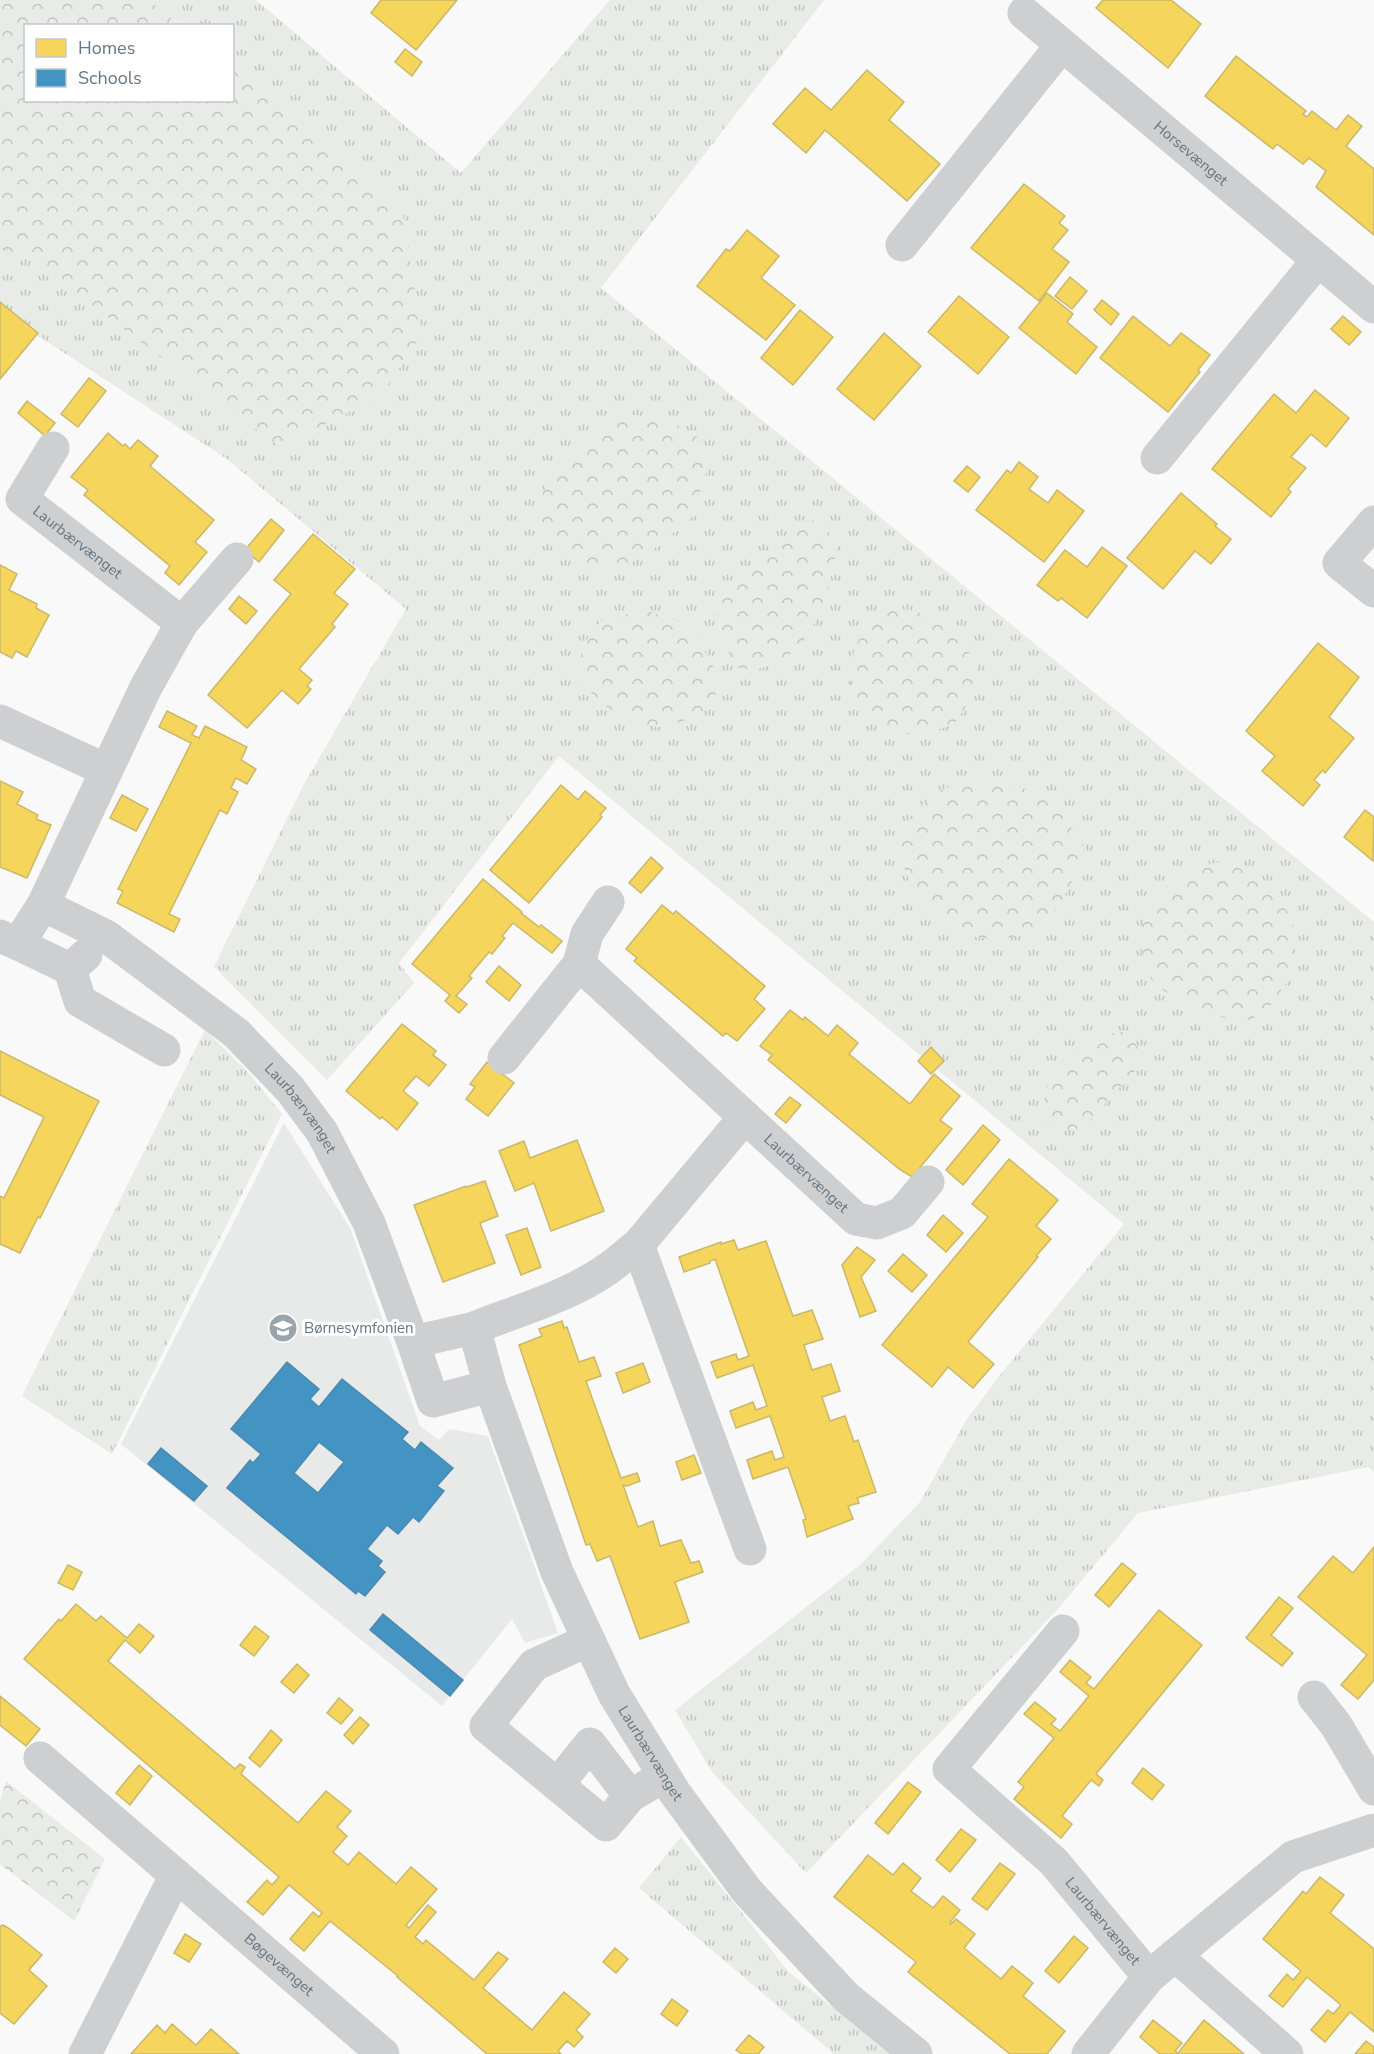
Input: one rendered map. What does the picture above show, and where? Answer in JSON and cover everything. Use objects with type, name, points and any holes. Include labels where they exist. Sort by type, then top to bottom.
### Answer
[{"type":"street","name":"Horsevænget","points":[[1024,13],[1374,307]]},
{"type":"street","points":[[902,245],[1062,45]]},
{"type":"street","points":[[1157,458],[1318,260]]},
{"type":"street","name":"Laurbærvænget","points":[[53,447],[22,499],[182,623]]},
{"type":"street","points":[[1374,522],[1339,563],[1374,591]]},
{"type":"street","points":[[164,1050],[80,1001],[70,969],[9,940],[43,904],[146,687],[182,623],[237,559]]},
{"type":"street","points":[[0,721],[106,770]]},
{"type":"street","points":[[504,1058],[579,964],[587,934],[608,902]]},
{"type":"street","name":"Laurbærvænget","points":[[43,904],[106,936],[236,1033],[290,1089],[322,1132],[369,1223],[433,1401],[490,1386]]},
{"type":"street","points":[[70,969],[106,936]]},
{"type":"street","name":"Laurbærvænget","points":[[579,964],[856,1219],[877,1223],[902,1213],[928,1182]]},
{"type":"street","points":[[413,1342],[474,1328],[563,1293],[609,1269],[638,1245],[745,1117]]},
{"type":"street","points":[[638,1245],[750,1549]]},
{"type":"street","name":"Laurbærvænget","points":[[474,1328],[490,1386],[557,1572],[614,1694],[664,1776],[747,1891],[846,1997],[916,2054]]},
{"type":"street","name":"Laurbærvænget","points":[[1063,1631],[949,1769],[1054,1862],[1149,1977]]},
{"type":"street","points":[[589,1640],[534,1665],[486,1726],[606,1825],[630,1796],[664,1776]]},
{"type":"street","points":[[1314,1697],[1336,1725],[1374,1789]]},
{"type":"street","points":[[557,1785],[590,1744],[630,1796]]},
{"type":"street","name":"Bøgevænget","points":[[40,1758],[382,2054]]},
{"type":"street","name":"Laurbærvænget","points":[[1088,2054],[1149,1977],[1293,1857],[1374,1830]]},
{"type":"street","points":[[85,2054],[176,1875]]},
{"type":"street","points":[[1175,1955],[1287,2054]]},
{"type":"shaded area","name":"Børnesymfonien","points":[[284,1123],[351,1230],[420,1426],[439,1440],[449,1429],[488,1436],[558,1633],[525,1643],[512,1619],[442,1706],[121,1444]]},
{"type":"green space","points":[[0,0],[256,0],[461,173],[610,0],[824,0],[601,288],[1374,922],[1374,1472],[1368,1467],[1138,1513],[1058,1609],[806,1873],[712,1772],[675,1710],[861,1564],[920,1502],[967,1419],[1124,1224],[559,756],[399,963],[414,983],[327,1080],[214,967],[304,784],[406,609],[227,459],[0,311]]},
{"type":"green space","points":[[0,0],[148,0],[178,24],[24,24],[24,102],[234,102],[234,70],[402,208],[422,335],[381,395],[281,448],[31,259],[0,247]]},
{"type":"green space","points":[[633,415],[668,419],[702,440],[707,470],[692,517],[649,553],[623,567],[597,567],[574,558],[547,542],[537,527],[539,505],[551,471],[596,431]]},
{"type":"green space","points":[[812,520],[835,538],[837,545],[822,613],[793,652],[773,664],[755,670],[737,668],[718,625],[719,598],[777,545]]},
{"type":"green space","points":[[887,609],[914,610],[940,623],[963,642],[979,671],[973,696],[954,724],[923,735],[892,732],[864,714],[852,691],[849,668],[857,643],[869,624]]},
{"type":"green space","points":[[648,611],[679,622],[697,637],[716,672],[716,694],[700,714],[665,728],[633,723],[604,705],[588,690],[577,674],[579,660],[587,639],[603,618]]},
{"type":"green space","points":[[1000,778],[1028,790],[1058,809],[1085,847],[1082,864],[1058,907],[1030,933],[998,940],[961,935],[936,917],[914,892],[901,861],[902,840],[912,815],[930,797],[961,780]]},
{"type":"green space","points":[[1221,862],[1239,868],[1270,892],[1292,917],[1296,946],[1288,981],[1264,1014],[1248,1020],[1211,1016],[1184,1004],[1155,985],[1144,967],[1142,926],[1162,890],[1195,866]]},
{"type":"green space","points":[[205,1030],[247,1071],[282,1114],[112,1454],[22,1396]]},
{"type":"green space","points":[[1121,1032],[1133,1040],[1139,1051],[1141,1060],[1133,1073],[1083,1128],[1066,1130],[1046,1119],[1042,1109],[1050,1075],[1071,1052],[1096,1036]]},
{"type":"green space","points":[[6,1781],[105,1859],[74,1921],[0,1864],[0,1801]]},
{"type":"green space","points":[[681,1837],[789,1972],[890,2054],[834,2054],[639,1888]]},
{"type":"building: Homes","points":[[381,0],[457,0],[416,50],[371,13]]},
{"type":"building: Homes","points":[[1103,0],[1171,0],[1201,24],[1168,68],[1096,8]]},
{"type":"building: Homes","points":[[405,49],[422,62],[412,76],[395,62]]},
{"type":"building: Homes","points":[[1236,56],[1306,111],[1303,114],[1307,117],[1312,111],[1336,130],[1348,115],[1362,126],[1346,146],[1374,169],[1374,235],[1316,187],[1326,171],[1309,158],[1303,164],[1277,144],[1273,149],[1205,96]]},
{"type":"building: Homes","points":[[867,70],[904,102],[889,120],[940,164],[907,201],[825,130],[806,153],[773,124],[805,88],[831,110]]},
{"type":"building: Homes","points":[[1024,184],[1065,216],[1059,223],[1068,230],[1052,249],[1069,262],[1039,301],[971,248]]},
{"type":"building: Homes","points":[[747,230],[779,256],[761,278],[795,305],[766,340],[697,286],[726,249],[730,251]]},
{"type":"building: Homes","points":[[1070,277],[1087,291],[1072,309],[1055,296]]},
{"type":"building: Homes","points":[[1047,293],[1073,314],[1067,322],[1097,347],[1076,374],[1019,328]]},
{"type":"building: Homes","points":[[959,296],[1009,337],[978,374],[928,332]]},
{"type":"building: Homes","points":[[1102,300],[1119,314],[1111,325],[1094,310]]},
{"type":"building: Homes","points":[[0,302],[38,333],[0,379]]},
{"type":"building: Homes","points":[[800,310],[833,337],[793,385],[761,358]]},
{"type":"building: Homes","points":[[1133,316],[1170,346],[1181,333],[1210,355],[1198,370],[1200,372],[1168,412],[1100,358]]},
{"type":"building: Homes","points":[[1343,316],[1361,332],[1349,345],[1331,329]]},
{"type":"building: Homes","points":[[884,333],[921,366],[874,420],[837,389]]},
{"type":"building: Homes","points":[[89,378],[106,391],[78,427],[61,414]]},
{"type":"building: Homes","points":[[1315,390],[1349,418],[1326,447],[1311,434],[1291,457],[1306,468],[1288,489],[1291,492],[1271,517],[1212,469],[1274,394],[1296,413]]},
{"type":"building: Homes","points":[[27,401],[55,423],[45,436],[18,413]]},
{"type":"building: Homes","points":[[108,433],[130,449],[138,440],[158,456],[150,466],[214,520],[195,542],[207,552],[179,585],[165,573],[170,566],[84,495],[88,490],[71,477]]},
{"type":"building: Homes","points":[[1019,462],[1038,477],[1029,489],[1048,503],[1057,490],[1084,511],[1044,562],[976,510],[1007,470],[1011,473]]},
{"type":"building: Homes","points":[[967,466],[980,477],[968,492],[954,481]]},
{"type":"building: Homes","points":[[1181,493],[1231,539],[1211,564],[1195,551],[1163,589],[1127,558]]},
{"type":"building: Homes","points":[[271,519],[284,530],[259,562],[245,550]]},
{"type":"building: Homes","points":[[313,534],[355,569],[334,593],[348,604],[332,624],[335,627],[299,669],[312,680],[307,686],[311,689],[298,704],[282,690],[247,728],[208,695],[291,594],[274,580]]},
{"type":"building: Homes","points":[[1102,547],[1127,566],[1087,618],[1061,598],[1058,601],[1037,585],[1065,550],[1087,567]]},
{"type":"building: Homes","points":[[0,565],[17,574],[9,590],[37,604],[36,608],[49,615],[27,657],[16,651],[12,658],[0,652]]},
{"type":"building: Homes","points":[[239,596],[257,611],[246,624],[229,609]]},
{"type":"building: Homes","points":[[1318,643],[1359,677],[1329,717],[1354,738],[1325,773],[1323,770],[1314,780],[1320,785],[1303,806],[1262,771],[1275,756],[1246,731]]},
{"type":"building: Homes","points":[[167,711],[197,726],[192,735],[199,738],[205,726],[247,747],[241,760],[256,769],[247,784],[236,778],[231,788],[238,792],[227,814],[220,810],[169,914],[180,919],[174,932],[117,903],[123,891],[118,889],[191,743],[159,727]]},
{"type":"building: Homes","points":[[0,781],[23,792],[17,804],[38,815],[36,819],[51,825],[27,878],[0,867]]},
{"type":"building: Homes","points":[[561,785],[578,800],[585,791],[606,808],[600,815],[602,817],[529,903],[490,870]]},
{"type":"building: Homes","points":[[122,795],[148,809],[136,831],[110,818]]},
{"type":"building: Homes","points":[[1365,810],[1374,817],[1373,861],[1344,837]]},
{"type":"building: Homes","points":[[651,857],[663,868],[641,893],[629,883]]},
{"type":"building: Homes","points":[[483,879],[521,913],[562,941],[552,953],[513,923],[502,936],[505,938],[492,954],[489,952],[469,976],[472,978],[456,996],[467,1004],[459,1013],[445,1001],[450,995],[412,964]]},
{"type":"building: Homes","points":[[662,905],[673,914],[676,911],[765,986],[754,999],[765,1009],[737,1041],[726,1033],[723,1036],[634,961],[637,958],[626,949]]},
{"type":"building: Homes","points":[[499,966],[521,985],[509,1001],[486,982]]},
{"type":"building: Homes","points":[[790,1010],[803,1020],[805,1017],[828,1036],[837,1025],[858,1043],[849,1054],[910,1104],[934,1074],[960,1096],[940,1120],[952,1129],[912,1177],[899,1169],[768,1060],[772,1055],[760,1046]]},
{"type":"building: Homes","points":[[402,1024],[436,1051],[433,1055],[446,1065],[429,1086],[416,1076],[403,1091],[418,1103],[397,1130],[346,1091]]},
{"type":"building: Homes","points":[[931,1047],[944,1061],[931,1074],[918,1061]]},
{"type":"building: Homes","points":[[0,1051],[99,1101],[20,1253],[0,1244],[0,1196],[4,1198],[44,1117],[0,1095]]},
{"type":"building: Homes","points":[[487,1062],[514,1083],[488,1116],[466,1099],[475,1087],[470,1084]]},
{"type":"building: Homes","points":[[790,1097],[801,1105],[786,1123],[775,1114]]},
{"type":"building: Homes","points":[[983,1125],[1000,1140],[963,1185],[946,1170]]},
{"type":"building: Homes","points":[[577,1140],[604,1211],[551,1231],[534,1183],[515,1191],[499,1151],[524,1141],[530,1158]]},
{"type":"building: Homes","points":[[1009,1159],[1058,1200],[1036,1226],[1051,1239],[968,1342],[994,1364],[973,1388],[948,1367],[932,1387],[882,1345],[988,1217],[972,1204]]},
{"type":"building: Homes","points":[[485,1181],[498,1216],[480,1223],[495,1263],[443,1282],[414,1205]]},
{"type":"building: Homes","points":[[943,1215],[963,1233],[946,1252],[927,1235]]},
{"type":"building: Homes","points":[[527,1228],[541,1267],[521,1275],[506,1235]]},
{"type":"building: Homes","points":[[734,1240],[738,1250],[766,1241],[793,1316],[812,1310],[823,1339],[804,1345],[812,1370],[831,1364],[840,1391],[822,1397],[830,1421],[845,1416],[854,1442],[858,1440],[876,1492],[857,1498],[859,1503],[848,1506],[853,1519],[807,1537],[803,1520],[806,1519],[788,1467],[753,1479],[747,1460],[772,1451],[775,1460],[784,1457],[770,1416],[736,1428],[730,1411],[753,1402],[756,1410],[767,1406],[753,1365],[717,1378],[711,1362],[736,1354],[738,1360],[749,1356],[715,1259],[684,1272],[679,1257],[721,1242],[721,1244]]},
{"type":"building: Homes","points":[[857,1247],[875,1260],[861,1277],[876,1311],[860,1317],[842,1265]]},
{"type":"building: Homes","points":[[903,1254],[927,1275],[912,1292],[888,1271]]},
{"type":"building: Homes","points":[[562,1321],[564,1328],[567,1327],[579,1362],[594,1357],[601,1376],[586,1381],[621,1478],[637,1473],[640,1481],[627,1486],[623,1485],[638,1527],[653,1521],[660,1546],[681,1540],[691,1563],[699,1561],[703,1572],[675,1582],[689,1622],[640,1639],[610,1556],[597,1561],[590,1544],[586,1545],[519,1345],[542,1336],[539,1329]]},
{"type":"building: Homes","points":[[643,1363],[650,1382],[623,1393],[616,1373]]},
{"type":"building: Homes","points":[[694,1455],[701,1473],[682,1480],[676,1462]]},
{"type":"building: Homes","points":[[1374,1547],[1374,1680],[1358,1699],[1341,1685],[1367,1655],[1298,1597],[1333,1556],[1353,1573]]},
{"type":"building: Homes","points":[[1122,1563],[1136,1574],[1109,1607],[1095,1595]]},
{"type":"building: Homes","points":[[68,1565],[82,1572],[73,1590],[58,1583]]},
{"type":"building: Homes","points":[[1279,1597],[1293,1608],[1271,1635],[1293,1653],[1282,1666],[1246,1638]]},
{"type":"building: Homes","points":[[76,1604],[96,1621],[101,1616],[127,1638],[139,1624],[154,1636],[140,1653],[125,1640],[108,1661],[235,1769],[240,1764],[245,1767],[241,1774],[298,1823],[326,1791],[351,1811],[337,1827],[347,1836],[333,1852],[348,1865],[359,1852],[396,1884],[411,1867],[437,1889],[406,1925],[409,1928],[428,1905],[436,1912],[415,1937],[423,1944],[426,1940],[474,1980],[498,1952],[508,1959],[483,1988],[532,2030],[564,1992],[590,2014],[576,2030],[583,2037],[574,2047],[567,2041],[558,2051],[561,2054],[487,2054],[398,1976],[330,1921],[304,1951],[290,1939],[313,1912],[319,1917],[322,1913],[289,1885],[263,1915],[247,1902],[267,1880],[272,1885],[279,1877],[24,1659],[59,1619],[61,1621]]},
{"type":"building: Homes","points":[[1159,1610],[1202,1645],[1096,1774],[1103,1780],[1099,1786],[1091,1780],[1062,1816],[1072,1824],[1061,1838],[1014,1799],[1024,1787],[1018,1782],[1054,1738],[1024,1714],[1035,1702],[1056,1719],[1051,1724],[1060,1731],[1089,1696],[1060,1672],[1070,1660],[1091,1677],[1086,1683],[1094,1689]]},
{"type":"building: Homes","points":[[255,1626],[269,1637],[254,1656],[240,1645]]},
{"type":"building: Homes","points":[[297,1664],[309,1675],[294,1693],[281,1682]]},
{"type":"building: Homes","points":[[0,1696],[40,1729],[26,1746],[0,1725]]},
{"type":"building: Homes","points":[[339,1698],[353,1710],[341,1724],[327,1713]]},
{"type":"building: Homes","points":[[360,1717],[369,1725],[353,1744],[344,1735]]},
{"type":"building: Homes","points":[[271,1730],[282,1740],[260,1767],[249,1758]]},
{"type":"building: Homes","points":[[139,1765],[152,1776],[130,1805],[116,1793]]},
{"type":"building: Homes","points":[[1143,1768],[1164,1785],[1152,1800],[1132,1783]]},
{"type":"building: Homes","points":[[908,1782],[921,1792],[888,1834],[875,1823]]},
{"type":"building: Homes","points":[[961,1829],[976,1840],[950,1872],[936,1860]]},
{"type":"building: Homes","points":[[868,1855],[893,1875],[903,1863],[921,1878],[911,1891],[933,1908],[943,1896],[960,1910],[950,1922],[951,1924],[956,1919],[975,1934],[964,1948],[1001,1979],[1012,1966],[1033,1983],[1023,1996],[1065,2031],[1047,2054],[1010,2054],[908,1972],[916,1962],[834,1897]]},
{"type":"building: Homes","points":[[1000,1863],[1015,1874],[987,1910],[972,1899]]},
{"type":"building: Homes","points":[[1320,1877],[1344,1895],[1330,1913],[1374,1949],[1374,2032],[1350,2012],[1325,2042],[1311,2030],[1328,2010],[1333,2014],[1341,2005],[1307,1977],[1283,2007],[1269,1996],[1287,1974],[1293,1980],[1301,1971],[1263,1939],[1303,1891],[1306,1894]]},
{"type":"building: Homes","points":[[3,1925],[42,1955],[29,1970],[47,1986],[14,2024],[0,2013],[0,1926]]},
{"type":"building: Homes","points":[[185,1934],[201,1944],[189,1962],[174,1953]]},
{"type":"building: Homes","points":[[1074,1936],[1088,1948],[1059,1983],[1045,1971]]},
{"type":"building: Homes","points":[[615,1948],[628,1959],[616,1973],[603,1962]]},
{"type":"building: Homes","points":[[672,1999],[688,2011],[677,2026],[661,2014]]},
{"type":"building: Homes","points":[[1153,2020],[1182,2043],[1175,2051],[1178,2053],[1204,2020],[1244,2054],[1160,2054],[1140,2037]]},
{"type":"building: Homes","points":[[172,2024],[196,2045],[211,2029],[239,2054],[131,2054],[157,2025],[165,2033]]},
{"type":"building: Homes","points":[[749,2035],[764,2047],[758,2054],[742,2054],[736,2050]]},
{"type":"building: Homes","points":[[1366,2041],[1374,2047],[1374,2054],[1355,2054]]},
{"type":"building: Schools","points":[[287,1362],[319,1389],[310,1399],[319,1407],[342,1379],[408,1432],[402,1439],[415,1450],[421,1442],[453,1468],[437,1486],[444,1491],[419,1522],[413,1517],[398,1534],[387,1525],[367,1549],[382,1561],[378,1566],[385,1572],[365,1596],[358,1591],[356,1594],[227,1488],[250,1460],[253,1463],[261,1454],[231,1429]],"holes":[[[319,1442],[344,1462],[318,1493],[294,1473]]]},
{"type":"building: Schools","points":[[161,1448],[207,1486],[194,1501],[148,1464]]},
{"type":"building: Schools","points":[[383,1614],[463,1680],[450,1696],[370,1630]]},
{"type":"place","name":"Børnesymfonien","points":[[283,1328]]}]
